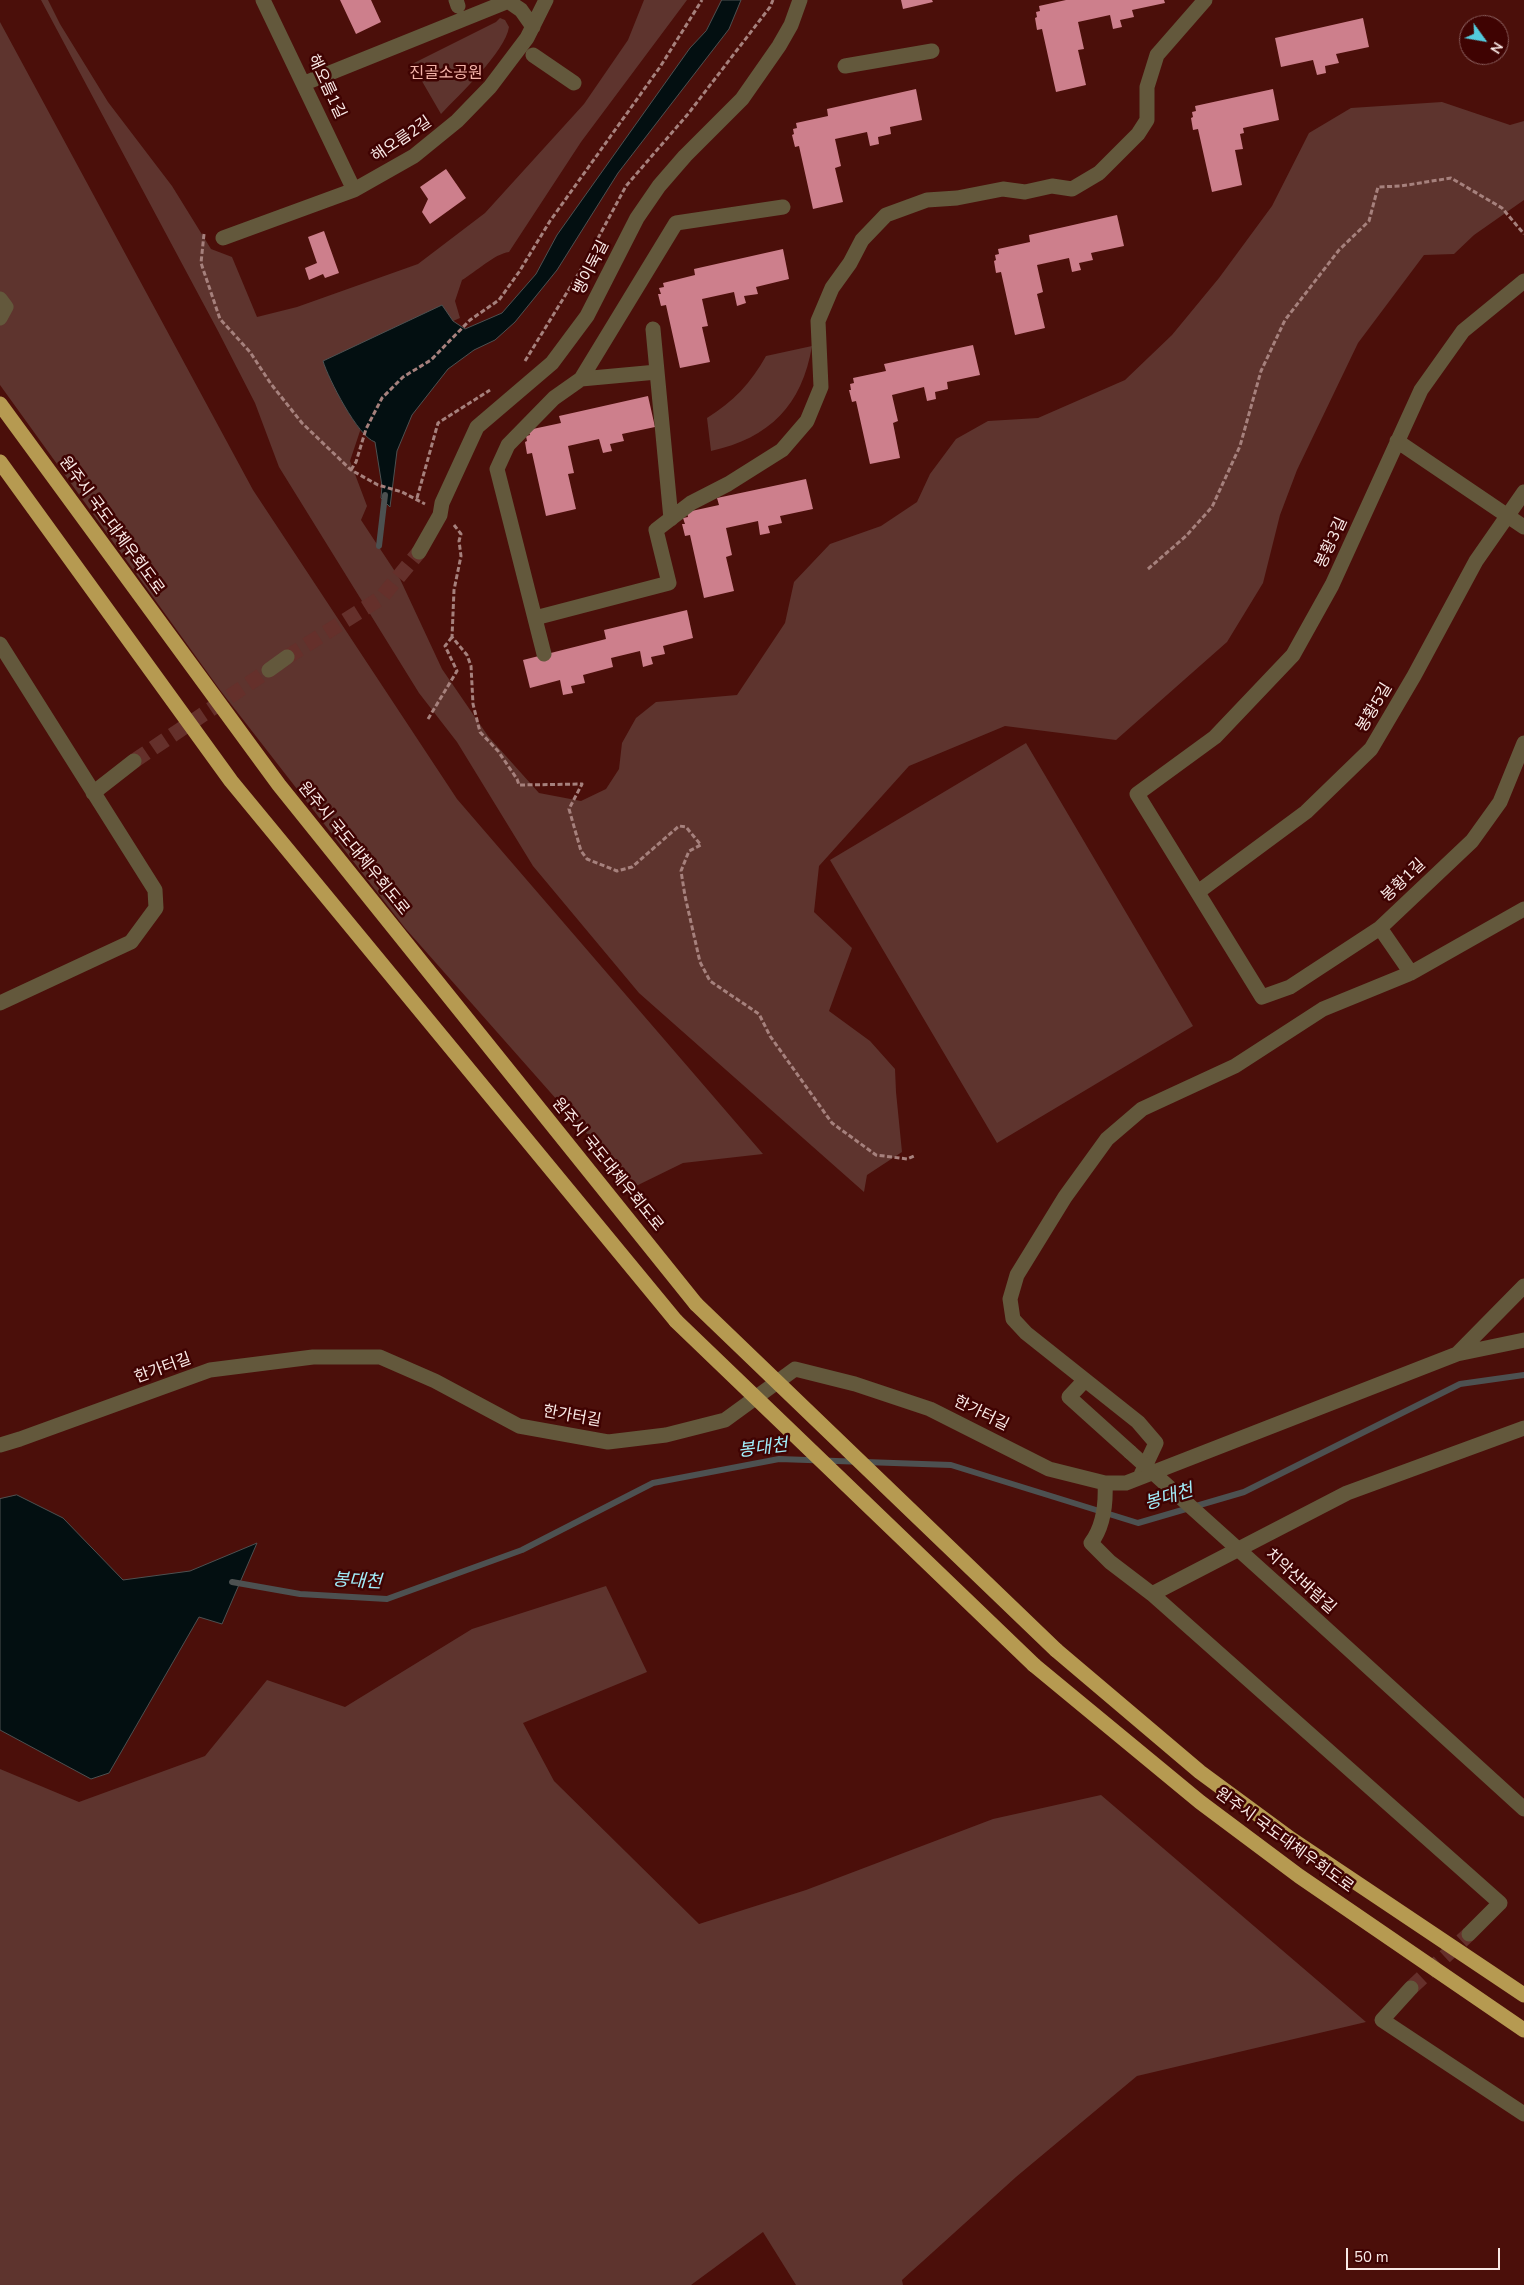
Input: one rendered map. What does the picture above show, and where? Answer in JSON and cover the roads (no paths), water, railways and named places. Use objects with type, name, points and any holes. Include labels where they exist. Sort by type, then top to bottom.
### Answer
[{"type":"highway","name":"원주시 국도대체우회도로","points":[[0,404],[279,785],[696,1304],[1056,1650],[1200,1772],[1291,1839],[1524,1995]]},
{"type":"highway","name":"원주시 국도대체우회도로","points":[[0,462],[231,781],[676,1320],[1034,1665],[1200,1802],[1298,1876],[1524,2030]]},
{"type":"street","name":"해오름1길","points":[[264,0],[305,83],[354,190]]},
{"type":"street","name":"해오름2길","points":[[223,238],[354,190],[414,156],[457,121],[508,63],[532,27],[546,0]]},
{"type":"street","name":"뱅이둑길","points":[[419,552],[440,515],[442,503],[477,427],[552,363],[587,316],[637,218],[659,186],[685,156],[742,99],[779,46],[791,24],[800,0]]},
{"type":"street","points":[[535,618],[670,583],[656,530],[691,503],[728,484],[782,450],[807,421],[821,387],[818,322],[832,288],[850,263],[862,240],[886,215],[927,200],[957,198],[1003,189],[1025,192],[1052,186],[1072,189],[1099,173],[1138,134],[1147,120],[1147,87],[1157,55],[1205,0]]},
{"type":"street","points":[[305,83],[509,1],[521,10],[532,27]]},
{"type":"street","points":[[845,66],[932,52]]},
{"type":"street","points":[[533,55],[574,83]]},
{"type":"street","points":[[544,654],[497,469],[508,446],[554,398],[580,379],[676,223],[783,207]]},
{"type":"street","name":"봉황3길","points":[[1198,892],[1137,794],[1216,737],[1293,655],[1332,585],[1372,501],[1421,390],[1463,331],[1524,281]]},
{"type":"street","points":[[0,298],[6,308],[0,318]]},
{"type":"street","points":[[653,329],[671,519]]},
{"type":"street","points":[[580,379],[657,372]]},
{"type":"street","points":[[1397,441],[1524,527]]},
{"type":"street","name":"봉황5길","points":[[1198,892],[1306,812],[1371,749],[1414,676],[1476,560],[1524,492]]},
{"type":"street","points":[[0,644],[156,890],[156,908],[131,942],[0,1003]]},
{"type":"street","points":[[268,670],[287,658]]},
{"type":"street","name":"봉황1길","points":[[1198,892],[1262,997],[1290,987],[1380,928],[1472,840],[1500,802],[1524,743]]},
{"type":"street","points":[[93,793],[134,760]]},
{"type":"street","points":[[1133,1480],[1156,1443],[1138,1422],[1026,1333],[1014,1319],[1010,1299],[1017,1274],[1065,1197],[1107,1139],[1142,1109],[1235,1066],[1323,1009],[1411,973],[1524,909]]},
{"type":"street","points":[[1380,928],[1411,973]]},
{"type":"street","points":[[1456,1354],[1524,1286]]},
{"type":"street","points":[[1133,1480],[1456,1354],[1524,1340]]},
{"type":"street","name":"한가터길","points":[[0,1445],[210,1370],[313,1357],[380,1357],[435,1381],[519,1426],[608,1442],[666,1435],[725,1420],[795,1369],[855,1384],[930,1409],[1049,1469],[1105,1491],[1133,1480]]},
{"type":"street","name":"치악산바람길","points":[[1084,1380],[1069,1397],[1524,1809]]},
{"type":"street","points":[[1152,1594],[1347,1493],[1524,1428]]},
{"type":"street","points":[[1105,1491],[1098,1534],[1091,1543],[1110,1562],[1152,1594],[1500,1903],[1469,1934]]},
{"type":"street","points":[[1411,1988],[1382,2020],[1524,2114]]},
{"type":"waterway","points":[[379,546],[385,495]]},
{"type":"waterway","name":"봉대천","points":[[232,1582],[300,1594],[387,1599],[522,1550],[653,1483],[779,1459],[951,1465],[1138,1523],[1244,1492],[1460,1384],[1524,1375]]},
{"type":"tunnel","points":[[287,657],[381,598],[419,552]]},
{"type":"tunnel","points":[[134,761],[269,670]]},
{"type":"tunnel","points":[[1411,1988],[1469,1934]]},
{"type":"park label","name":"진골소공원","points":[[446,74]]}]
